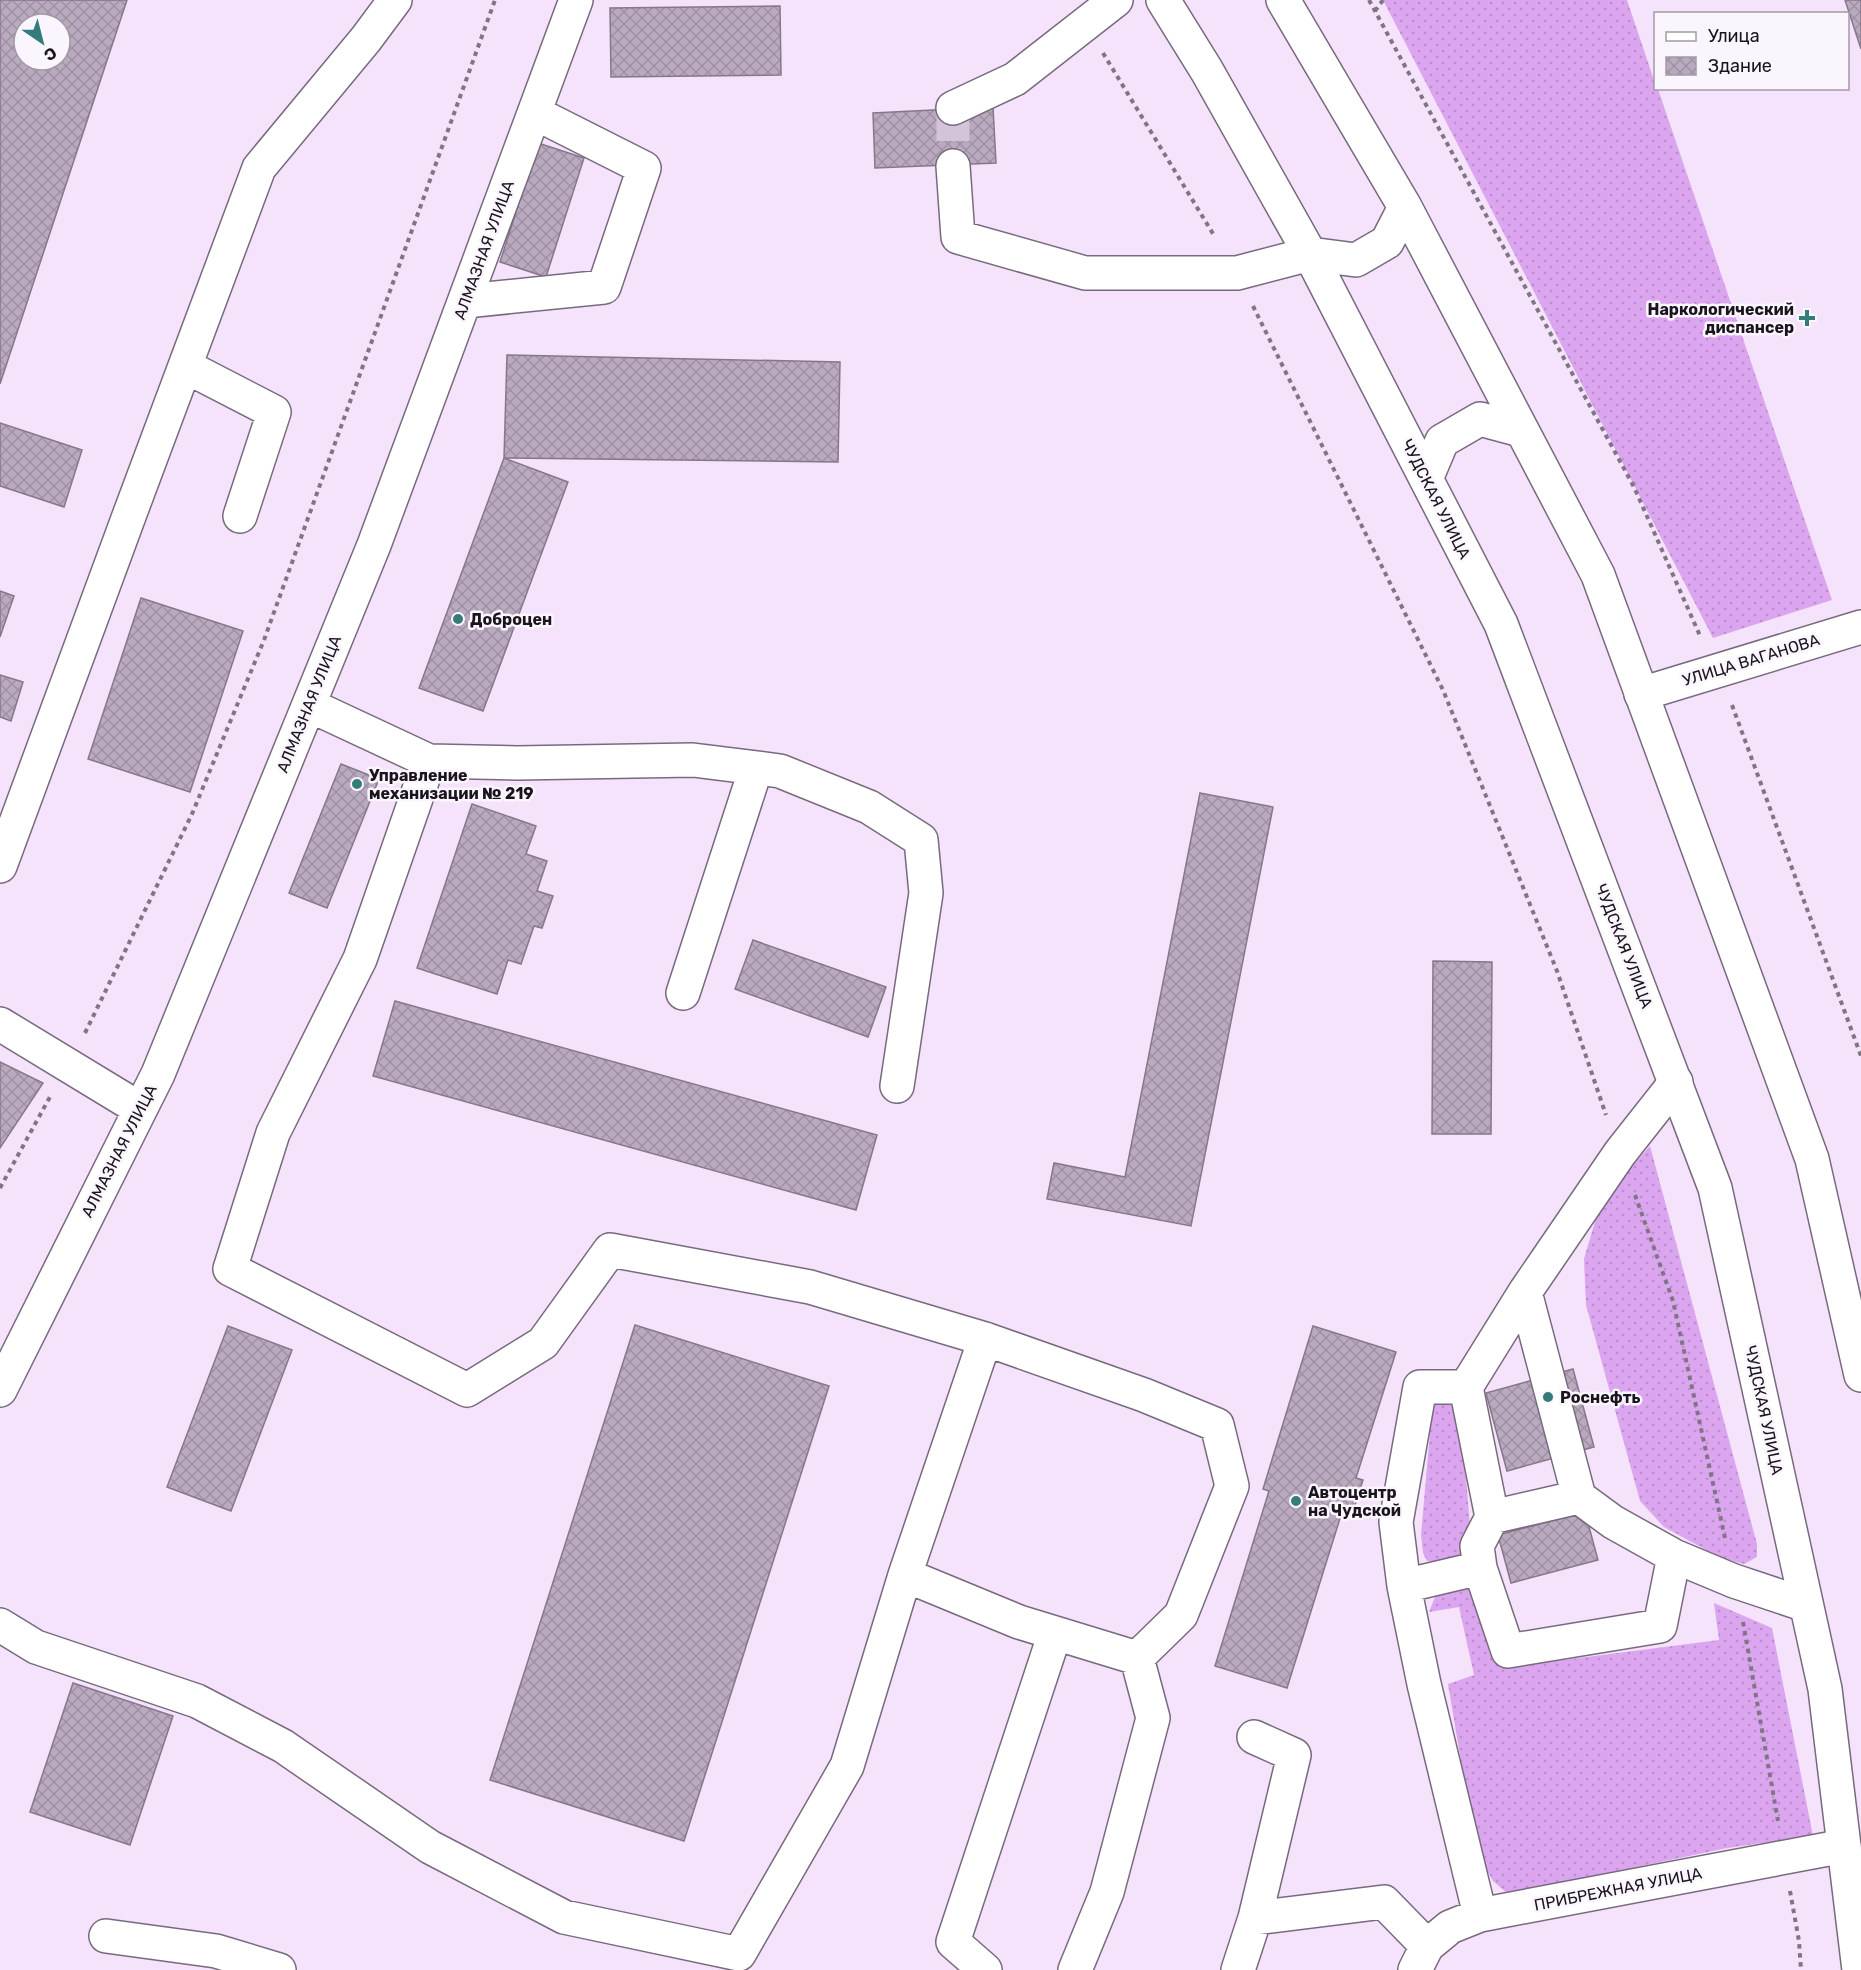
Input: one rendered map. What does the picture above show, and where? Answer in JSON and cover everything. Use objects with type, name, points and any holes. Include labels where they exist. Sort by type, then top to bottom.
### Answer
[{"type":"main road","points":[[0,866],[259,168],[366,39],[395,0]]},
{"type":"main road","name":"АЛМАЗНАЯ УЛИЦА","points":[[0,1390],[158,1074],[374,545],[576,0]]},
{"type":"main road","points":[[953,108],[1015,79],[1116,0]]},
{"type":"main road","name":"ЧУДСКАЯ УЛИЦА","points":[[1163,0],[1207,71],[1310,254],[1501,624],[1715,1188],[1825,1689],[1859,1970]]},
{"type":"main road","points":[[1282,0],[1405,207],[1598,575],[1812,1159],[1861,1375]]},
{"type":"main road","points":[[466,301],[604,288],[644,168],[535,113]]},
{"type":"main road","points":[[953,166],[958,237],[1085,273],[1237,273],[1310,254],[1356,260],[1387,242],[1405,207]]},
{"type":"main road","points":[[185,366],[274,412],[240,516]]},
{"type":"main road","points":[[1426,478],[1442,441],[1480,419],[1521,430]]},
{"type":"main road","name":"УЛИЦА ВАГАНОВА","points":[[1641,694],[1861,627]]},
{"type":"main road","points":[[309,705],[429,761],[517,763],[693,760],[780,771],[869,807],[921,840],[926,893],[897,1086]]},
{"type":"main road","points":[[429,761],[360,958],[273,1133],[230,1269],[467,1390],[543,1343],[610,1250],[810,1287],[986,1339],[1144,1395],[1217,1425],[1232,1486],[1181,1615],[1137,1658]]},
{"type":"main road","points":[[683,993],[756,768]]},
{"type":"main road","points":[[0,1024],[140,1109]]},
{"type":"main road","points":[[1674,1556],[1660,1626],[1508,1651],[1480,1568],[1477,1546],[1492,1517],[1466,1386],[1525,1293],[1620,1153],[1676,1082]]},
{"type":"main road","points":[[1525,1293],[1579,1497],[1613,1522],[1674,1556],[1734,1581],[1806,1605]]},
{"type":"main road","points":[[0,1625],[36,1647],[207,1706],[283,1746],[430,1847],[564,1917],[739,1954],[847,1766],[905,1575],[986,1339]]},
{"type":"main road","points":[[1466,1386],[1420,1387],[1396,1522],[1404,1586],[1424,1684],[1480,1915]]},
{"type":"main road","points":[[1492,1517],[1579,1497]]},
{"type":"main road","points":[[1404,1586],[1480,1568]]},
{"type":"main road","points":[[905,1575],[1019,1622],[1137,1658]]},
{"type":"main road","points":[[985,1970],[953,1941],[1055,1633]]},
{"type":"main road","points":[[1075,1970],[1107,1892],[1153,1718],[1137,1658]]},
{"type":"main road","points":[[1238,1970],[1255,1918],[1294,1755],[1254,1737]]},
{"type":"main road","name":"ПРИБРЕЖНАЯ УЛИЦА","points":[[1421,1958],[1450,1927],[1480,1915],[1844,1846]]},
{"type":"main road","points":[[1255,1918],[1384,1902],[1421,1958]]},
{"type":"main road","points":[[106,1936],[216,1951],[279,1970]]},
{"type":"path","points":[[80,1043],[192,814],[264,640],[495,0]]},
{"type":"path","points":[[1369,0],[1634,487],[1738,719],[1861,1056]]},
{"type":"path","points":[[1375,11],[1383,0]]},
{"type":"path","points":[[1086,25],[1237,273],[1443,690],[1557,971],[1673,1301],[1742,1618],[1799,1941],[1801,1970]]},
{"type":"path","points":[[0,1188],[51,1095]]},
{"type":"shaded area","points":[[1383,0],[1627,0],[1654,80],[1654,90],[1658,90],[1832,600],[1713,638]]},
{"type":"shaded area","points":[[1650,1146],[1757,1544],[1757,1557],[1744,1564],[1719,1557],[1664,1527],[1640,1501],[1586,1305],[1584,1259],[1598,1211],[1612,1188]]},
{"type":"shaded area","points":[[1433,1399],[1453,1401],[1464,1453],[1471,1539],[1459,1558],[1448,1563],[1427,1561],[1423,1553],[1421,1535]]},
{"type":"shaded area","points":[[1455,1583],[1473,1585],[1481,1595],[1501,1668],[1719,1640],[1714,1603],[1772,1628],[1813,1836],[1727,1848],[1508,1894],[1493,1881],[1476,1851],[1448,1684],[1474,1675],[1459,1607],[1429,1612],[1435,1597]]},
{"type":"building","points":[[0,0],[127,0],[0,384]]},
{"type":"building","points":[[1845,0],[1861,0],[1861,49],[1849,12]]},
{"type":"building","points":[[780,6],[781,75],[611,77],[610,8]]},
{"type":"building","points":[[993,107],[996,163],[875,168],[873,113]]},
{"type":"building","points":[[538,143],[584,158],[546,277],[500,262]]},
{"type":"building","points":[[507,355],[840,362],[838,462],[504,458]]},
{"type":"building","points":[[0,423],[82,450],[64,507],[0,486]]},
{"type":"building","points":[[504,458],[568,482],[483,711],[419,688]]},
{"type":"building","points":[[0,591],[14,596],[0,637]]},
{"type":"building","points":[[141,598],[243,631],[190,792],[88,759]]},
{"type":"building","points":[[0,675],[23,682],[11,721],[0,717]]},
{"type":"building","points":[[341,764],[379,779],[327,908],[289,893]]},
{"type":"building","points":[[1200,793],[1273,807],[1191,1226],[1047,1199],[1054,1163],[1125,1177]]},
{"type":"building","points":[[472,804],[536,826],[526,854],[547,861],[537,891],[553,896],[542,928],[534,926],[521,964],[508,960],[497,994],[417,968]]},
{"type":"building","points":[[753,940],[886,987],[868,1037],[735,989]]},
{"type":"building","points":[[1433,961],[1492,962],[1491,1134],[1432,1134]]},
{"type":"building","points":[[395,1001],[877,1135],[856,1210],[373,1076]]},
{"type":"building","points":[[0,1062],[43,1083],[0,1148]]},
{"type":"building","points":[[635,1325],[829,1386],[684,1841],[490,1780]]},
{"type":"building","points":[[228,1326],[292,1350],[231,1511],[167,1487]]},
{"type":"building","points":[[1313,1326],[1396,1352],[1356,1478],[1363,1480],[1352,1515],[1342,1512],[1287,1688],[1215,1666],[1269,1491],[1263,1489]]},
{"type":"building","points":[[1573,1369],[1594,1447],[1507,1471],[1486,1393]]},
{"type":"building","points":[[1585,1512],[1598,1560],[1511,1583],[1498,1535]]},
{"type":"building","points":[[73,1683],[173,1716],[130,1845],[30,1812]]},
{"type":"tunnel","points":[[953,108],[953,166]]},
{"type":"place","name":"Наркологический диспансер","points":[[1807,318]]},
{"type":"place","name":"Доброцен","points":[[458,619]]},
{"type":"place","name":"Управление механизации № 219","points":[[357,784]]},
{"type":"place","name":"Роснефть","points":[[1548,1397]]},
{"type":"place","name":"Автоцентр на Чудской","points":[[1296,1501]]}]
